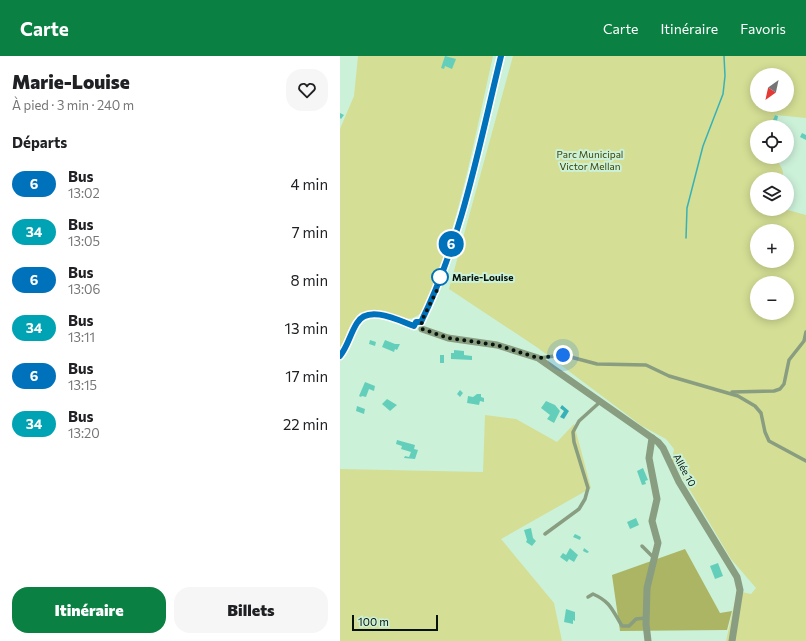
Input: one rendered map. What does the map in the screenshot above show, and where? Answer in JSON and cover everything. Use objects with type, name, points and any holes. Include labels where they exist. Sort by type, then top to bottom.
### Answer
[{"type":"street","points":[[419,326],[437,290],[470,186],[489,112],[501,56]]},
{"type":"street","name":"Allée 10","points":[[340,356],[346,347],[356,324],[365,315],[374,314],[419,326],[448,338],[497,345],[538,358],[652,438],[663,448],[679,482],[737,577],[740,590],[732,641]]},
{"type":"street","points":[[648,641],[646,618],[647,588],[658,543],[652,522],[657,499],[649,458],[652,438]]},
{"type":"lane","points":[[728,392],[774,391],[780,389],[784,384],[789,360],[804,341],[806,332]]},
{"type":"lane","points":[[538,358],[563,355],[597,364],[646,365],[669,376],[728,392],[754,406],[761,413],[765,432],[769,441],[806,461]]},
{"type":"lane","points":[[545,534],[579,509],[585,499],[588,488],[574,442],[573,432],[580,421],[601,401]]},
{"type":"lane","points":[[642,546],[647,553],[655,558]]},
{"type":"lane","points":[[588,597],[593,594],[602,598],[613,607],[622,626],[629,626],[636,619],[646,618]]},
{"type":"green space","points":[[358,56],[493,56],[460,202],[443,258],[425,308],[414,317],[406,319],[397,318],[380,312],[371,311],[363,314],[352,324],[340,351],[340,129],[354,96]]},
{"type":"green space","name":"Parc Municipal Victor Mellan","points":[[513,56],[806,56],[806,118],[775,115],[773,120],[750,120],[750,164],[779,164],[783,172],[750,172],[750,216],[794,216],[794,212],[806,215],[806,641],[726,641],[737,591],[751,594],[756,588],[731,559],[672,460],[674,449],[666,439],[642,426],[538,348],[449,289]]},
{"type":"green space","points":[[485,415],[516,419],[557,442],[574,424],[591,488],[501,539],[554,603],[562,641],[340,641],[340,469],[483,472]]},
{"type":"green space","points":[[685,549],[720,613],[732,611],[727,630],[620,631],[612,575]]},
{"type":"water","points":[[562,405],[569,411],[564,419],[560,417],[564,411],[560,408]]},
{"type":"building","points":[[445,56],[456,59],[452,69],[445,66],[444,69],[441,68]]},
{"type":"building","points":[[340,113],[344,115],[341,119],[340,118]]},
{"type":"building","points":[[775,115],[778,116],[777,120],[773,120]]},
{"type":"building","points":[[802,133],[806,135],[806,140],[800,137]]},
{"type":"building","points":[[370,340],[376,342],[375,346],[369,344]]},
{"type":"building","points":[[385,340],[395,344],[400,344],[397,350],[395,349],[394,352],[382,347]]},
{"type":"building","points":[[454,350],[464,351],[464,355],[472,356],[472,360],[451,359],[451,353],[454,353]]},
{"type":"building","points":[[440,355],[444,355],[444,363],[440,363]]},
{"type":"building","points":[[365,382],[375,386],[374,391],[369,389],[366,397],[361,397],[359,396]]},
{"type":"building","points":[[460,390],[463,393],[460,397],[457,394]]},
{"type":"building","points":[[477,394],[481,394],[481,397],[484,398],[484,402],[480,401],[479,405],[467,403],[468,396],[473,397]]},
{"type":"building","points":[[387,399],[397,405],[390,411],[382,404]]},
{"type":"building","points":[[546,401],[555,405],[560,411],[554,423],[547,419],[550,415],[541,408]]},
{"type":"building","points":[[357,406],[365,409],[364,414],[356,411]]},
{"type":"building","points":[[397,440],[415,445],[414,449],[418,450],[415,459],[404,458],[405,456],[409,457],[411,452],[401,449],[402,446],[396,444]]},
{"type":"building","points":[[643,468],[648,480],[645,481],[646,484],[642,485],[637,471]]},
{"type":"building","points":[[636,518],[639,525],[630,529],[627,522]]},
{"type":"building","points":[[531,528],[533,538],[536,541],[532,546],[526,542],[527,540],[524,530]]},
{"type":"building","points":[[575,534],[581,537],[580,540],[573,537]]},
{"type":"building","points":[[570,548],[578,555],[574,562],[569,559],[567,562],[560,557],[563,553],[566,555]]},
{"type":"building","points":[[584,548],[589,552],[587,553],[583,551]]},
{"type":"building","points":[[718,563],[723,576],[715,579],[710,566]]},
{"type":"building","points":[[566,609],[575,612],[575,621],[573,620],[573,624],[564,622]]},
{"type":"waterway","points":[[686,238],[687,208],[703,146],[723,94],[725,76],[724,56]]},
{"type":"bus line","name":"6","points":[[340,356],[346,347],[358,320],[365,315],[382,315],[414,326],[416,322],[421,322],[437,290],[461,215],[489,112],[501,56]]},
{"type":"place","name":"Marie-Louise","points":[[440,277]]},
{"type":"route","points":[[440,277],[437,290],[421,322],[423,325],[422,329],[448,338],[497,345],[538,358],[563,355]]}]
